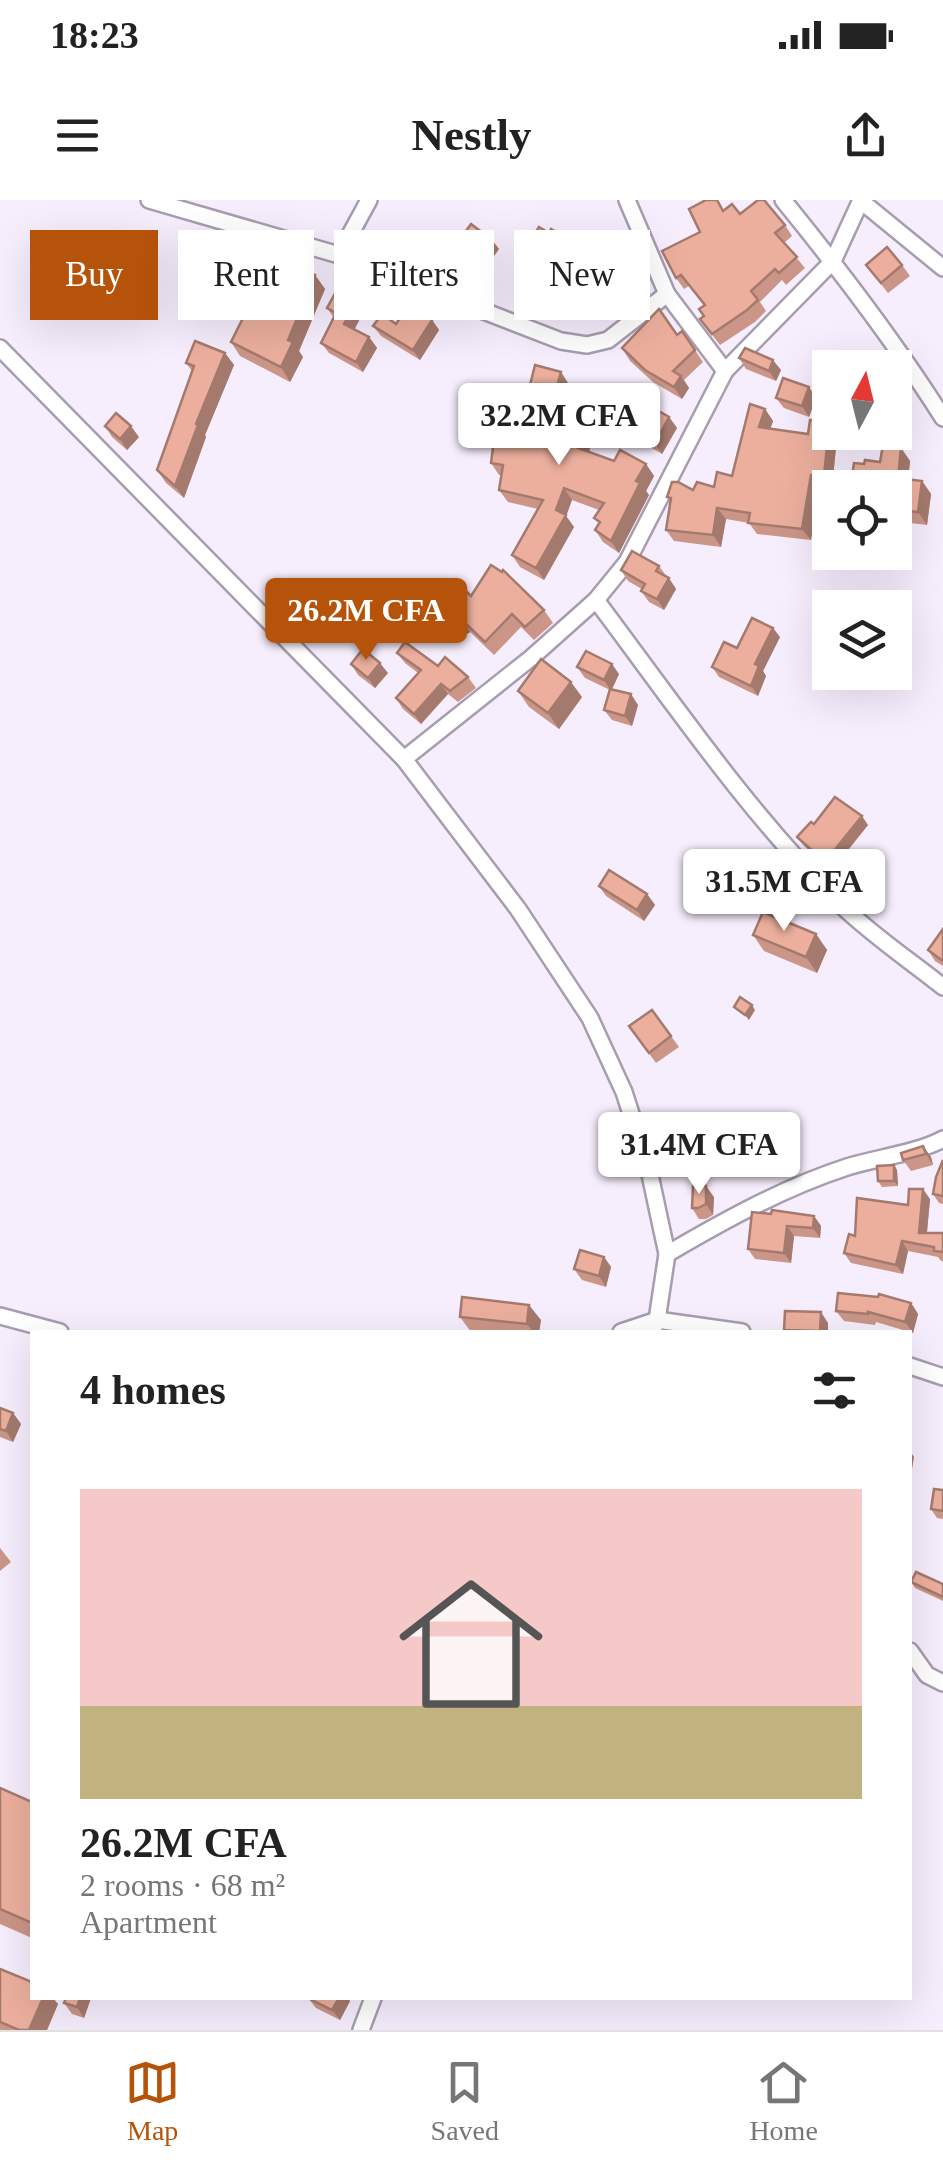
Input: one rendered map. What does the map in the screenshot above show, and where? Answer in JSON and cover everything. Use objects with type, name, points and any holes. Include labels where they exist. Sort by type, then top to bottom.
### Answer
[{"type":"street","points":[[149,200],[334,254]]},
{"type":"street","points":[[352,230],[368,200]]},
{"type":"street","points":[[626,200],[667,294],[725,371]]},
{"type":"street","points":[[783,200],[912,368],[943,418]]},
{"type":"street","points":[[404,759],[531,658],[596,600],[627,562],[725,371],[833,261],[861,201],[943,268]]},
{"type":"street","points":[[494,315],[561,341],[587,345],[608,340],[667,294]]},
{"type":"street","points":[[0,348],[404,759],[518,909],[590,1018],[624,1092],[649,1170],[667,1254],[655,1326],[714,1330]]},
{"type":"street","points":[[596,600],[778,838],[844,907],[943,986]]},
{"type":"street","points":[[667,1254],[728,1218],[806,1182],[943,1140]]},
{"type":"street","points":[[0,1316],[52,1330]]},
{"type":"street","points":[[912,1367],[943,1376]]},
{"type":"street","points":[[912,1655],[927,1675],[943,1683]]},
{"type":"street","points":[[361,2030],[372,2000]]},
{"type":"building","points":[[706,200],[717,200],[723,211],[732,204],[740,214],[758,200],[764,200],[785,225],[775,233],[797,257],[779,273],[775,269],[751,291],[758,300],[712,334],[700,319],[704,316],[699,309],[705,305],[681,275],[676,278],[662,251],[700,232],[689,209]]},
{"type":"building","points":[[887,247],[902,265],[881,283],[866,265]]},
{"type":"building","points":[[659,309],[677,335],[682,331],[695,350],[673,371],[681,376],[674,387],[645,370],[622,348]]},
{"type":"building","points":[[334,317],[346,320],[344,324],[369,337],[356,362],[321,343]]},
{"type":"building","points":[[242,320],[296,320],[288,340],[293,342],[281,367],[231,342]]},
{"type":"building","points":[[378,320],[396,324],[399,320],[432,320],[413,350],[373,326]]},
{"type":"building","points":[[195,341],[225,353],[175,486],[157,470],[194,366],[186,363]]},
{"type":"building","points":[[745,348],[773,360],[769,371],[739,358]]},
{"type":"building","points":[[535,365],[561,372],[553,400],[528,393]]},
{"type":"building","points":[[783,378],[809,387],[802,406],[776,398]]},
{"type":"building","points":[[619,386],[630,391],[616,418],[591,405],[578,448],[614,461],[620,450],[646,464],[636,481],[640,483],[611,541],[595,530],[600,522],[594,518],[604,503],[564,488],[556,510],[566,515],[536,568],[512,555],[543,500],[499,490],[503,465],[491,463],[498,410],[481,405],[487,387],[528,401],[522,420],[571,430],[579,399],[572,395],[574,389],[611,400]]},
{"type":"building","points":[[750,404],[765,409],[759,427],[808,434],[812,420],[812,450],[827,450],[825,470],[812,470],[802,529],[748,523],[750,513],[717,508],[713,535],[666,530],[671,498],[667,497],[672,482],[693,490],[697,482],[714,487],[717,472],[732,476]]},
{"type":"building","points":[[657,410],[669,417],[655,443],[642,436]]},
{"type":"building","points":[[116,413],[131,426],[120,439],[105,426]]},
{"type":"building","points":[[882,450],[901,450],[899,470],[853,470],[854,463],[880,462]]},
{"type":"building","points":[[912,480],[922,481],[918,512],[912,511]]},
{"type":"building","points":[[632,551],[659,566],[656,571],[669,578],[657,599],[641,591],[645,584],[621,570]]},
{"type":"building","points":[[491,565],[503,570],[544,610],[525,627],[512,614],[485,642],[445,609],[464,589],[471,596]]},
{"type":"building","points":[[752,618],[773,628],[755,664],[759,666],[751,686],[712,667],[724,642],[737,648]]},
{"type":"building","points":[[405,642],[438,666],[445,657],[468,677],[450,691],[441,684],[414,714],[396,698],[421,670],[397,653]]},
{"type":"building","points":[[363,649],[380,663],[368,678],[351,664]]},
{"type":"building","points":[[586,651],[612,664],[604,680],[577,667]]},
{"type":"building","points":[[541,659],[571,682],[548,713],[518,691]]},
{"type":"building","points":[[610,689],[631,694],[625,716],[604,710]]},
{"type":"building","points":[[835,797],[862,816],[832,853],[846,863],[837,875],[813,857],[815,853],[797,837],[811,822],[814,824]]},
{"type":"building","points":[[609,870],[647,894],[637,910],[599,886]]},
{"type":"building","points":[[763,912],[816,934],[806,957],[753,935]]},
{"type":"building","points":[[943,929],[943,961],[928,950]]},
{"type":"building","points":[[740,997],[752,1005],[745,1015],[734,1007]]},
{"type":"building","points":[[652,1010],[671,1036],[649,1053],[629,1026]]},
{"type":"building","points":[[698,1126],[718,1131],[710,1160],[689,1155]]},
{"type":"building","points":[[923,1146],[926,1154],[903,1160],[901,1153]]},
{"type":"building","points":[[943,1160],[943,1196],[933,1194]]},
{"type":"building","points":[[894,1165],[894,1181],[878,1181],[877,1166]]},
{"type":"building","points":[[693,1186],[706,1186],[706,1204],[698,1208],[692,1208]]},
{"type":"building","points":[[909,1189],[923,1189],[919,1233],[943,1233],[943,1252],[902,1241],[896,1265],[844,1253],[849,1234],[855,1236],[857,1198],[908,1205]]},
{"type":"building","points":[[772,1210],[814,1216],[813,1228],[787,1226],[784,1253],[748,1249],[752,1212],[771,1214]]},
{"type":"building","points":[[580,1250],[604,1257],[599,1276],[574,1269]]},
{"type":"building","points":[[838,1293],[878,1297],[879,1294],[911,1303],[905,1322],[868,1312],[836,1311]]},
{"type":"building","points":[[462,1297],[529,1305],[527,1324],[460,1317]]},
{"type":"building","points":[[785,1311],[821,1312],[820,1330],[784,1330]]},
{"type":"building","points":[[0,1408],[13,1413],[6,1431],[0,1429]]},
{"type":"building","points":[[934,1489],[943,1490],[943,1511],[931,1509]]},
{"type":"building","points":[[916,1572],[943,1584],[943,1597],[912,1582]]},
{"type":"building","points":[[0,1788],[30,1801],[30,1922],[0,1909]]},
{"type":"building","points":[[0,1969],[30,1981],[30,2000],[42,2000],[29,2030],[0,2022]]},
{"type":"building","points":[[65,2000],[79,2000],[77,2007],[64,2003]]},
{"type":"building","points":[[312,2000],[338,2000],[332,2010]]}]
